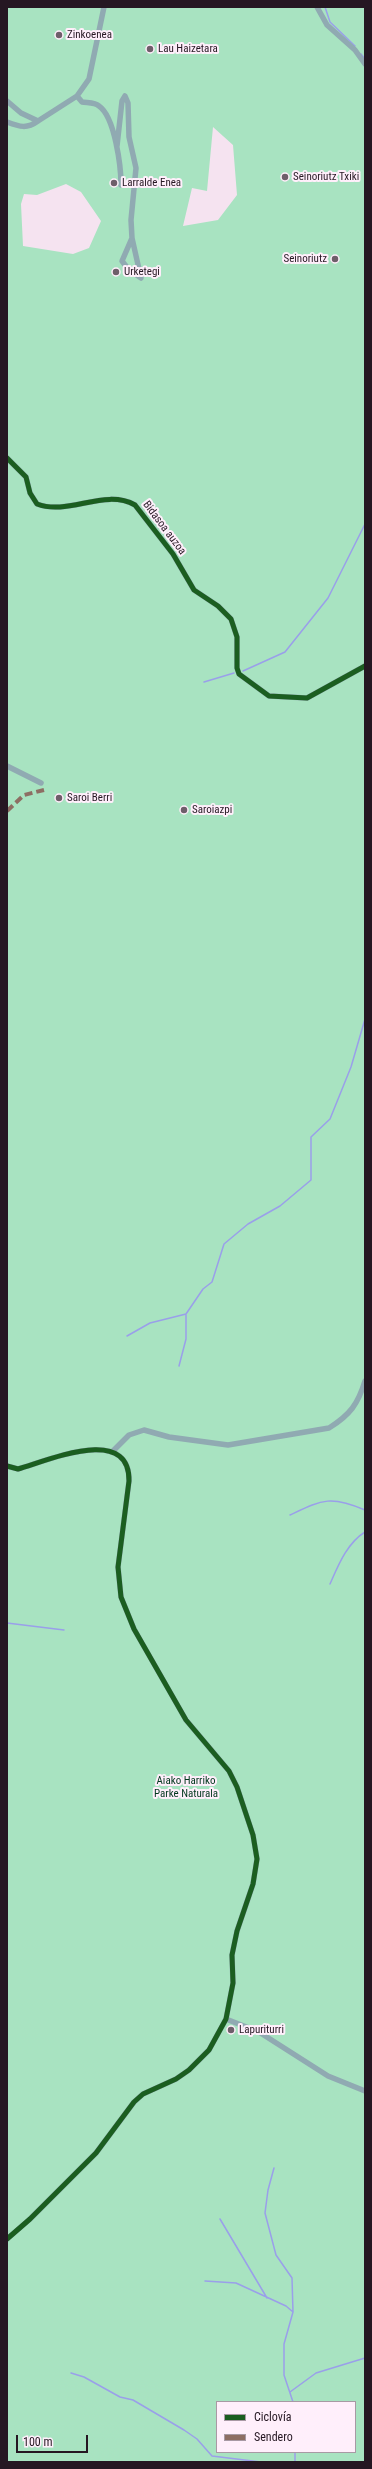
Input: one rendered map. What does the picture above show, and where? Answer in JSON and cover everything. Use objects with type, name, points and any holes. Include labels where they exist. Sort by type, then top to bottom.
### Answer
[{"type":"street","points":[[7,122],[20,127],[30,127],[77,96],[89,79],[104,7]]},
{"type":"street","points":[[317,7],[327,25],[355,50],[365,64]]},
{"type":"street","points":[[77,96],[82,102],[96,103],[101,107],[117,146]]},
{"type":"street","points":[[121,185],[117,146],[122,101],[126,96],[128,103],[129,136],[136,163],[131,220],[132,238],[136,249],[141,278],[122,262],[132,238]]},
{"type":"street","points":[[7,101],[21,113],[38,121]]},
{"type":"street","name":"Bidasoa auzoa","points":[[7,458],[26,477],[30,493],[36,504],[63,508],[107,499],[135,505],[173,554],[194,590],[218,606],[231,619],[238,636],[237,668],[239,674],[269,696],[307,698],[365,666]]},
{"type":"street","points":[[7,766],[41,783]]},
{"type":"street","points":[[112,1452],[129,1435],[144,1430],[169,1437],[228,1445],[330,1428],[343,1420],[359,1401],[365,1381]]},
{"type":"street","points":[[7,1466],[18,1469],[92,1448],[112,1452],[121,1458],[129,1475],[118,1567],[119,1584],[126,1612],[186,1720],[229,1771],[237,1787],[253,1835],[257,1859],[254,1884],[237,1931],[232,1955],[233,1983],[226,2019],[218,2037],[199,2062],[176,2079],[151,2089],[134,2102],[96,2153],[30,2219],[7,2239]]},
{"type":"street","points":[[226,2019],[248,2026],[328,2076],[365,2091]]},
{"type":"green space","name":"Aiako Harriko Parke Naturala","points":[[7,7],[365,7],[365,2462],[7,2462]],"holes":[[[213,127],[233,145],[237,195],[218,220],[183,226],[192,188],[207,191]],[[66,184],[81,192],[101,221],[89,248],[73,254],[23,246],[21,204],[24,194],[37,195]]]},
{"type":"waterway","points":[[325,7],[330,22],[355,46]]},
{"type":"waterway","points":[[361,54],[365,59]]},
{"type":"waterway","points":[[243,671],[285,652],[328,598],[365,524]]},
{"type":"waterway","points":[[204,682],[234,673]]},
{"type":"waterway","points":[[127,1336],[150,1323],[186,1314],[203,1289],[212,1282],[224,1244],[248,1224],[280,1206],[311,1180],[311,1137],[330,1119],[351,1067],[365,1019]]},
{"type":"waterway","points":[[179,1366],[186,1339],[186,1315]]},
{"type":"waterway","points":[[290,1515],[326,1501],[343,1502],[365,1510]]},
{"type":"waterway","points":[[330,1584],[348,1549],[353,1542],[365,1532]]},
{"type":"waterway","points":[[7,1623],[64,1630]]},
{"type":"waterway","points":[[274,2168],[268,2190],[265,2213],[276,2255],[292,2278],[293,2312],[284,2344],[284,2375],[293,2401]]},
{"type":"waterway","points":[[220,2219],[267,2298]]},
{"type":"waterway","points":[[205,2281],[236,2283],[286,2306],[293,2312]]},
{"type":"waterway","points":[[290,2392],[316,2373],[365,2358]]},
{"type":"waterway","points":[[71,2373],[84,2377],[120,2397],[133,2400],[184,2430],[197,2439],[212,2456],[261,2462]]},
{"type":"waterway","points":[[295,2453],[295,2462]]},
{"type":"marked path","points":[[7,811],[24,795],[44,790]]},
{"type":"cycle path","points":[[7,458],[26,477],[30,493],[37,504],[49,507],[61,507],[111,499],[135,505],[173,554],[194,590],[218,606],[231,619],[237,637],[237,668],[239,674],[269,696],[307,698],[365,666]]},
{"type":"cycle path","points":[[7,1466],[18,1469],[66,1454],[102,1450],[116,1454],[126,1464],[129,1481],[118,1567],[121,1597],[134,1629],[186,1720],[229,1771],[237,1787],[253,1835],[257,1859],[253,1884],[237,1931],[232,1955],[233,1983],[226,2019],[209,2050],[189,2070],[176,2079],[143,2094],[134,2102],[96,2153],[30,2219],[7,2239]]},
{"type":"place","name":"Zinkoenea","points":[[59,35]]},
{"type":"place","name":"Lau Haizetara","points":[[150,49]]},
{"type":"place","name":"Seinoriutz Txiki","points":[[285,177]]},
{"type":"place","name":"Larralde Enea","points":[[114,183]]},
{"type":"place","name":"Seinoriutz","points":[[335,259]]},
{"type":"place","name":"Urketegi","points":[[116,272]]},
{"type":"place","name":"Saroi Berri","points":[[59,798]]},
{"type":"place","name":"Saroiazpi","points":[[184,810]]},
{"type":"place","name":"Lapuriturri","points":[[231,2030]]}]
